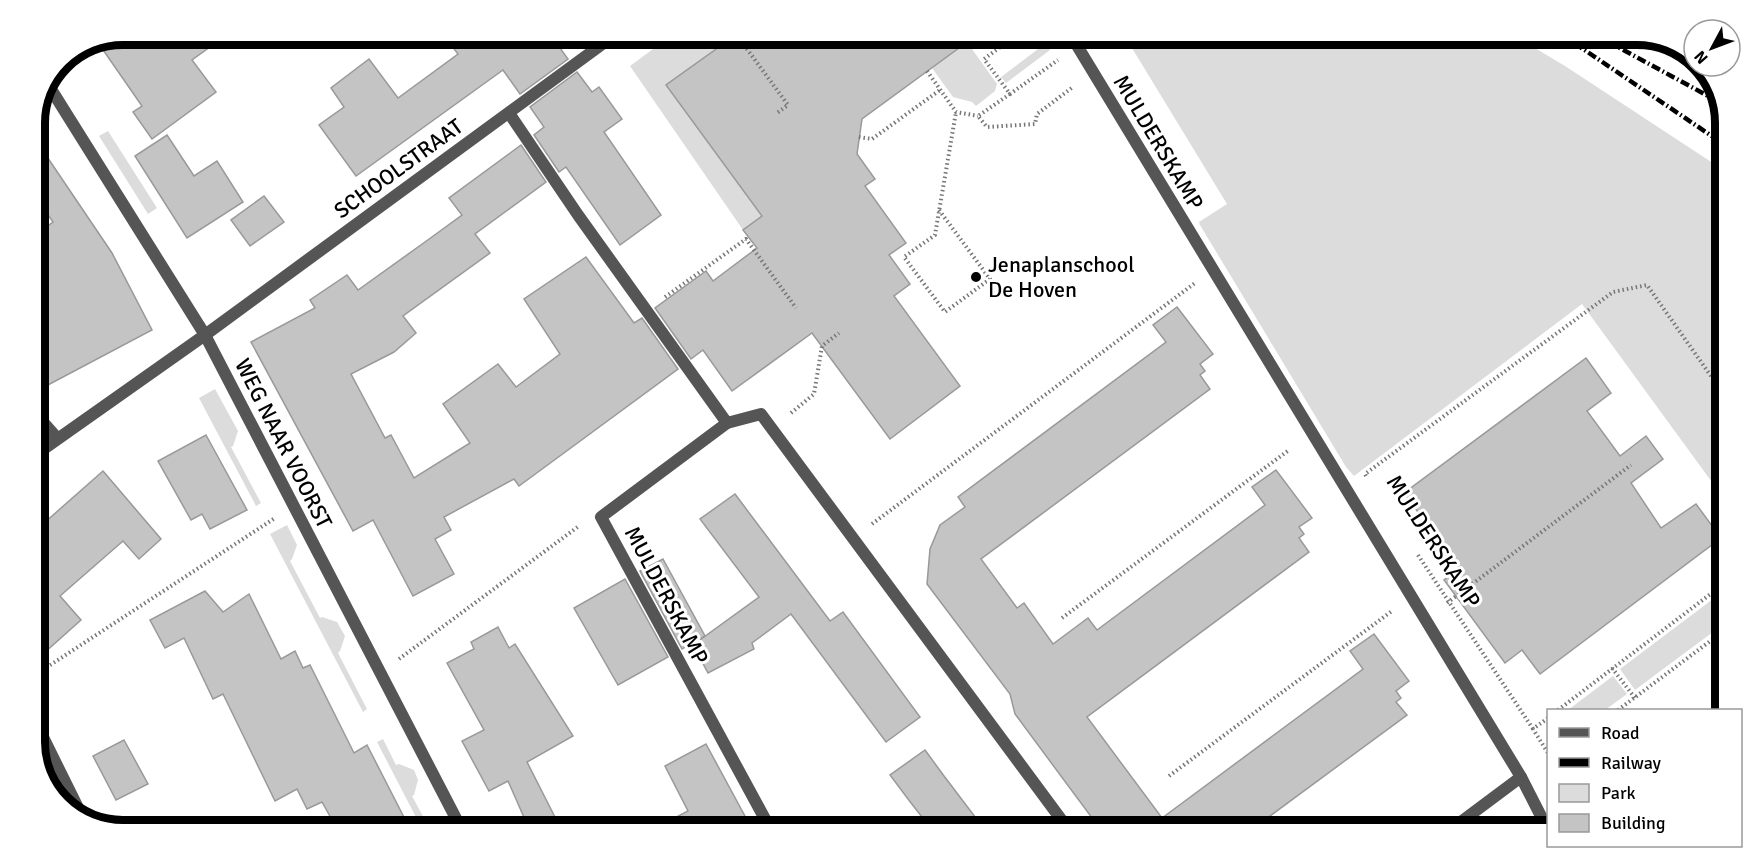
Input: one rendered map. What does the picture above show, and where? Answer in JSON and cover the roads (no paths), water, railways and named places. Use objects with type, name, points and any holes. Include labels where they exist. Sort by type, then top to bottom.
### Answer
[{"type":"street","name":"SCHOOLSTRAAT","points":[[45,447],[205,335],[601,45]]},
{"type":"street","name":"MULDERSKAMP","points":[[1077,45],[1521,777],[1542,820]]},
{"type":"street","name":"WEG NAAR VOORST","points":[[52,91],[205,335],[456,820]]},
{"type":"street","points":[[509,113],[578,215],[727,423]]},
{"type":"street","name":"MULDERSKAMP","points":[[765,820],[601,517],[727,423],[761,414],[1061,820]]},
{"type":"street","points":[[45,424],[57,438]]},
{"type":"street","points":[[45,741],[77,805]]},
{"type":"street","points":[[1464,820],[1521,777]]},
{"type":"railway","points":[[1577,45],[1715,138]]},
{"type":"railway","points":[[1614,45],[1711,97]]},
{"type":"place","name":"Jenaplanschool De Hoven","points":[[976,277]]}]
